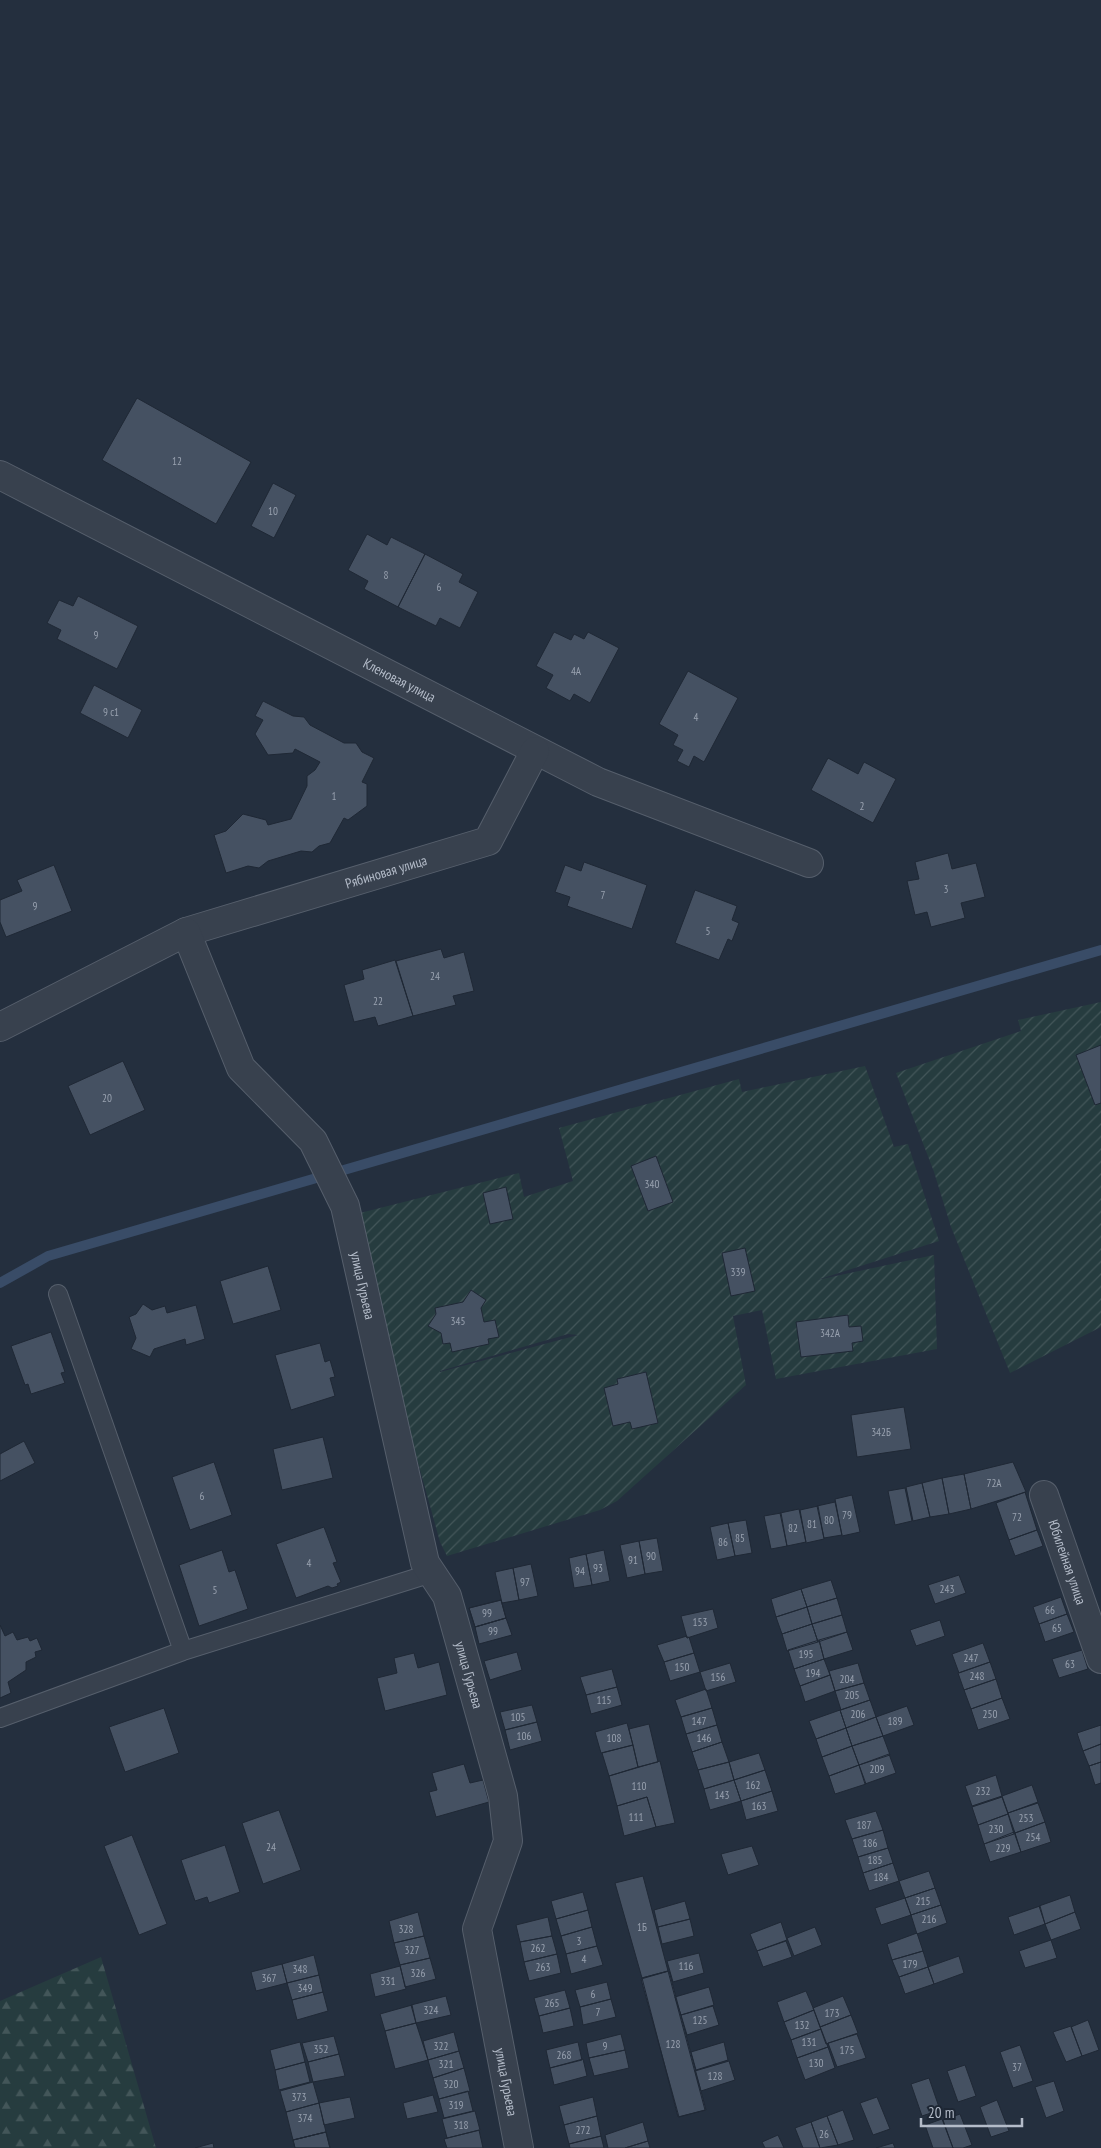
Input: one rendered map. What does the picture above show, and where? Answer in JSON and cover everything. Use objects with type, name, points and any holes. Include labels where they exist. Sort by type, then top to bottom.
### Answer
[{"type":"street","name":"Кленовая улица","points":[[0,475],[598,782],[809,863]]},
{"type":"street","name":"Рябиновая улица","points":[[0,1027],[186,932],[488,841],[535,751]]},
{"type":"street","name":"улица Гурьева","points":[[186,932],[241,1068],[313,1141],[345,1206],[425,1563],[447,1596],[503,1796],[508,1841],[477,1929],[519,2148]]},
{"type":"street","name":"Юбилейная улица","points":[[1044,1495],[1101,1659]]},
{"type":"lane","points":[[58,1294],[184,1652]]},
{"type":"lane","points":[[0,1718],[184,1652],[432,1573]]},
{"type":"green space","points":[[1101,1002],[1101,1327],[1010,1373],[951,1227],[934,1172],[896,1073],[1021,1031],[1018,1020]]},
{"type":"green space","points":[[865,1066],[894,1147],[908,1144],[939,1241],[817,1280],[934,1255],[937,1349],[776,1379],[762,1310],[733,1316],[746,1385],[617,1501],[600,1510],[447,1556],[440,1542],[406,1419],[360,1213],[519,1173],[524,1197],[573,1181],[559,1128],[739,1079],[742,1092]],"holes":[[[568,1334],[578,1335],[440,1372]]]},
{"type":"green space","points":[[101,1957],[156,2148],[0,2148],[0,2001]]},
{"type":"building","points":[[137,398],[251,462],[216,524],[102,460]]},
{"type":"building","points":[[273,483],[296,495],[274,538],[251,526]]},
{"type":"building","points":[[367,534],[387,545],[391,537],[425,554],[398,607],[364,589],[368,581],[348,570]]},
{"type":"building","points":[[425,554],[463,574],[459,582],[478,592],[460,628],[440,618],[436,626],[398,607]]},
{"type":"building","points":[[78,596],[138,626],[117,669],[57,639],[61,630],[47,623],[59,600],[73,606]]},
{"type":"building","points":[[554,632],[571,640],[574,634],[584,639],[588,632],[619,648],[590,703],[574,694],[570,701],[546,688],[553,675],[536,666]]},
{"type":"building","points":[[688,671],[738,698],[704,762],[694,756],[689,767],[677,761],[683,750],[673,745],[678,735],[659,724]]},
{"type":"building","points":[[94,685],[142,710],[128,738],[80,713]]},
{"type":"building","points":[[263,701],[293,716],[304,717],[310,725],[344,743],[356,743],[362,752],[374,758],[362,782],[367,784],[367,806],[348,820],[344,818],[330,843],[319,846],[312,852],[301,851],[268,861],[259,868],[248,866],[226,873],[214,835],[226,831],[243,814],[266,820],[268,825],[291,819],[307,786],[307,776],[315,770],[320,762],[295,749],[293,753],[268,755],[255,734],[263,720],[255,716]]},
{"type":"building","points":[[828,758],[858,774],[864,762],[896,779],[873,823],[811,790]]},
{"type":"building","points":[[948,853],[952,869],[976,863],[985,897],[961,903],[965,918],[931,927],[927,912],[915,915],[907,881],[919,879],[915,862]]},
{"type":"building","points":[[584,862],[647,885],[632,929],[567,906],[570,897],[555,892],[565,865],[581,871]]},
{"type":"building","points":[[54,865],[72,911],[6,937],[0,922],[0,900],[22,891],[17,880]]},
{"type":"building","points":[[695,890],[737,906],[732,920],[739,923],[732,941],[728,939],[719,960],[675,943]]},
{"type":"building","points":[[441,949],[444,958],[464,952],[474,991],[453,996],[456,1005],[413,1016],[396,961]]},
{"type":"building","points":[[395,960],[413,1016],[378,1026],[375,1017],[354,1022],[344,985],[364,979],[362,970]]},
{"type":"building","points":[[1101,1045],[1101,1103],[1095,1105],[1076,1055]]},
{"type":"building","points":[[123,1061],[145,1110],[90,1135],[68,1086]]},
{"type":"building","points":[[656,1156],[673,1202],[648,1211],[631,1166]]},
{"type":"building","points":[[506,1187],[513,1219],[490,1224],[483,1193]]},
{"type":"building","points":[[745,1248],[755,1291],[731,1296],[722,1253]]},
{"type":"building","points":[[268,1266],[281,1310],[233,1324],[220,1281]]},
{"type":"building","points":[[471,1290],[486,1300],[481,1308],[484,1322],[495,1320],[499,1337],[488,1339],[489,1344],[452,1352],[450,1343],[443,1344],[441,1333],[428,1326],[436,1314],[435,1308],[463,1302]]},
{"type":"building","points":[[143,1304],[152,1310],[165,1306],[167,1313],[196,1305],[205,1339],[186,1345],[185,1339],[154,1349],[150,1357],[131,1349],[136,1338],[129,1317],[136,1314]]},
{"type":"building","points":[[848,1315],[849,1327],[861,1326],[863,1341],[852,1343],[853,1351],[801,1357],[796,1322]]},
{"type":"building","points":[[51,1332],[65,1372],[61,1373],[65,1383],[31,1394],[28,1384],[25,1385],[11,1346]]},
{"type":"building","points":[[320,1343],[325,1362],[330,1360],[335,1377],[330,1378],[335,1396],[291,1410],[275,1355]]},
{"type":"building","points":[[646,1372],[658,1423],[632,1429],[630,1422],[613,1426],[604,1388],[618,1384],[617,1379]]},
{"type":"building","points":[[904,1407],[911,1449],[857,1457],[851,1415]]},
{"type":"building","points":[[323,1437],[333,1478],[282,1490],[273,1449]]},
{"type":"building","points":[[24,1441],[35,1463],[0,1481],[0,1454]]},
{"type":"building","points":[[214,1462],[232,1515],[190,1530],[172,1477]]},
{"type":"building","points":[[1013,1462],[1026,1492],[971,1509],[964,1474]]},
{"type":"building","points":[[964,1474],[971,1509],[949,1514],[942,1478]]},
{"type":"building","points":[[942,1478],[949,1514],[930,1517],[922,1483]]},
{"type":"building","points":[[922,1483],[930,1517],[913,1521],[906,1487]]},
{"type":"building","points":[[905,1488],[912,1521],[895,1525],[888,1491]]},
{"type":"building","points":[[1025,1492],[1037,1530],[1009,1540],[996,1503]]},
{"type":"building","points":[[852,1495],[860,1532],[842,1536],[835,1499]]},
{"type":"building","points":[[835,1502],[842,1535],[824,1538],[817,1506]]},
{"type":"building","points":[[818,1506],[824,1539],[806,1543],[800,1510]]},
{"type":"building","points":[[799,1509],[806,1542],[787,1546],[780,1513]]},
{"type":"building","points":[[781,1513],[787,1546],[771,1549],[764,1516]]},
{"type":"building","points":[[746,1520],[752,1553],[735,1556],[728,1523]]},
{"type":"building","points":[[728,1523],[735,1556],[717,1560],[710,1527]]},
{"type":"building","points":[[324,1527],[337,1562],[333,1563],[341,1582],[337,1584],[338,1586],[332,1588],[328,1586],[296,1598],[276,1544]]},
{"type":"building","points":[[1037,1530],[1043,1546],[1015,1556],[1009,1540]]},
{"type":"building","points":[[657,1538],[663,1571],[645,1574],[639,1541]]},
{"type":"building","points":[[639,1541],[645,1574],[627,1578],[620,1545]]},
{"type":"building","points":[[222,1550],[229,1572],[235,1570],[248,1609],[199,1626],[179,1565]]},
{"type":"building","points":[[604,1550],[610,1581],[592,1585],[586,1554]]},
{"type":"building","points":[[586,1554],[592,1585],[574,1588],[569,1558]]},
{"type":"building","points":[[531,1564],[538,1596],[519,1600],[513,1568]]},
{"type":"building","points":[[513,1568],[519,1600],[502,1603],[495,1572]]},
{"type":"building","points":[[959,1575],[966,1593],[935,1604],[928,1585]]},
{"type":"building","points":[[831,1580],[837,1598],[807,1607],[801,1589]]},
{"type":"building","points":[[801,1589],[807,1607],[776,1617],[771,1599]]},
{"type":"building","points":[[1061,1597],[1067,1614],[1039,1624],[1033,1607]]},
{"type":"building","points":[[837,1598],[842,1615],[812,1624],[807,1607]]},
{"type":"building","points":[[501,1600],[506,1618],[475,1627],[469,1608]]},
{"type":"building","points":[[501,1600],[506,1618],[475,1627],[469,1608]]},
{"type":"building","points":[[807,1607],[812,1624],[782,1634],[776,1617]]},
{"type":"building","points":[[713,1609],[718,1628],[687,1638],[681,1616]]},
{"type":"building","points":[[1067,1614],[1074,1632],[1045,1642],[1039,1624]]},
{"type":"building","points":[[842,1615],[847,1632],[818,1642],[812,1624]]},
{"type":"building","points":[[506,1618],[512,1635],[479,1644],[475,1627]]},
{"type":"building","points":[[940,1620],[945,1636],[916,1646],[910,1630]]},
{"type":"building","points":[[812,1624],[818,1642],[787,1651],[782,1634]]},
{"type":"building","points":[[0,1625],[5,1636],[13,1632],[17,1640],[28,1637],[30,1641],[37,1638],[42,1650],[35,1652],[36,1657],[26,1662],[26,1670],[8,1682],[11,1693],[0,1698]]},
{"type":"building","points":[[847,1632],[853,1650],[824,1659],[819,1640]]},
{"type":"building","points":[[687,1636],[694,1653],[664,1662],[657,1645]]},
{"type":"building","points":[[819,1640],[824,1659],[794,1669],[788,1650]]},
{"type":"building","points":[[983,1643],[990,1662],[959,1673],[952,1654]]},
{"type":"building","points":[[1082,1650],[1088,1669],[1059,1678],[1052,1659]]},
{"type":"building","points":[[517,1652],[522,1670],[490,1680],[484,1661]]},
{"type":"building","points":[[414,1653],[418,1668],[439,1662],[447,1695],[385,1711],[377,1678],[397,1673],[394,1658]]},
{"type":"building","points":[[694,1653],[700,1672],[670,1681],[664,1662]]},
{"type":"building","points":[[824,1659],[830,1675],[800,1686],[794,1669]]},
{"type":"building","points":[[990,1662],[996,1679],[964,1690],[958,1673]]},
{"type":"building","points":[[730,1663],[736,1682],[706,1691],[700,1672]]},
{"type":"building","points":[[858,1663],[864,1683],[835,1691],[829,1671]]},
{"type":"building","points":[[612,1669],[617,1687],[586,1695],[580,1677]]},
{"type":"building","points":[[830,1675],[835,1691],[805,1702],[800,1686]]},
{"type":"building","points":[[996,1679],[1002,1698],[971,1709],[964,1690]]},
{"type":"building","points":[[864,1683],[870,1700],[841,1710],[835,1691]]},
{"type":"building","points":[[617,1687],[622,1705],[591,1714],[586,1695]]},
{"type":"building","points":[[706,1689],[712,1708],[681,1717],[675,1700]]},
{"type":"building","points":[[1002,1698],[1010,1719],[978,1730],[971,1709]]},
{"type":"building","points":[[870,1700],[876,1717],[846,1728],[840,1710]]},
{"type":"building","points":[[532,1705],[537,1722],[505,1730],[500,1712]]},
{"type":"building","points":[[907,1706],[914,1725],[883,1736],[876,1717]]},
{"type":"building","points":[[164,1708],[179,1753],[125,1772],[109,1727]]},
{"type":"building","points":[[712,1708],[717,1725],[686,1734],[681,1717]]},
{"type":"building","points":[[840,1710],[846,1728],[816,1739],[809,1721]]},
{"type":"building","points":[[876,1717],[883,1736],[852,1746],[846,1728]]},
{"type":"building","points":[[537,1722],[542,1741],[510,1750],[505,1730]]},
{"type":"building","points":[[627,1723],[633,1745],[601,1753],[595,1732]]},
{"type":"building","points":[[649,1724],[658,1762],[638,1767],[629,1729]]},
{"type":"building","points":[[717,1725],[722,1742],[692,1752],[686,1734]]},
{"type":"building","points":[[1101,1725],[1101,1744],[1083,1751],[1077,1733]]},
{"type":"building","points":[[846,1728],[852,1746],[822,1757],[816,1739]]},
{"type":"building","points":[[883,1736],[890,1755],[859,1765],[852,1746]]},
{"type":"building","points":[[722,1742],[729,1762],[698,1770],[692,1752]]},
{"type":"building","points":[[1101,1744],[1101,1762],[1089,1766],[1083,1751]]},
{"type":"building","points":[[633,1745],[638,1767],[609,1776],[602,1753]]},
{"type":"building","points":[[852,1746],[859,1765],[829,1776],[822,1757]]},
{"type":"building","points":[[759,1753],[765,1770],[734,1780],[729,1762]]},
{"type":"building","points":[[889,1754],[896,1773],[865,1784],[859,1765]]},
{"type":"building","points":[[660,1761],[675,1823],[656,1827],[647,1797],[617,1806],[609,1776]]},
{"type":"building","points":[[729,1762],[734,1780],[704,1789],[698,1770]]},
{"type":"building","points":[[1101,1762],[1101,1783],[1095,1785],[1089,1766]]},
{"type":"building","points":[[464,1764],[470,1783],[483,1780],[489,1802],[436,1817],[429,1792],[437,1790],[432,1773]]},
{"type":"building","points":[[859,1765],[866,1784],[835,1794],[829,1776]]},
{"type":"building","points":[[765,1770],[772,1791],[741,1801],[734,1780]]},
{"type":"building","points":[[996,1775],[1002,1796],[972,1806],[965,1786]]},
{"type":"building","points":[[734,1780],[741,1801],[710,1810],[704,1789]]},
{"type":"building","points":[[1032,1785],[1038,1802],[1008,1813],[1002,1796]]},
{"type":"building","points":[[772,1791],[778,1811],[746,1820],[741,1801]]},
{"type":"building","points":[[647,1797],[656,1827],[624,1836],[617,1806]]},
{"type":"building","points":[[1002,1797],[1008,1814],[978,1825],[972,1807]]},
{"type":"building","points":[[1038,1803],[1045,1822],[1015,1833],[1008,1813]]},
{"type":"building","points":[[279,1810],[301,1870],[263,1884],[242,1823]]},
{"type":"building","points":[[876,1811],[883,1830],[852,1839],[845,1820]]},
{"type":"building","points":[[1008,1814],[1014,1834],[984,1844],[978,1825]]},
{"type":"building","points":[[1045,1822],[1051,1842],[1021,1852],[1015,1833]]},
{"type":"building","points":[[883,1830],[888,1848],[858,1857],[852,1839]]},
{"type":"building","points":[[1014,1832],[1021,1852],[990,1862],[984,1844]]},
{"type":"building","points":[[132,1835],[167,1924],[139,1935],[104,1846]]},
{"type":"building","points":[[225,1845],[240,1892],[209,1903],[207,1897],[195,1901],[181,1860]]},
{"type":"building","points":[[752,1846],[759,1865],[728,1875],[721,1854]]},
{"type":"building","points":[[888,1848],[893,1863],[863,1873],[858,1857]]},
{"type":"building","points":[[893,1863],[899,1881],[869,1891],[863,1873]]},
{"type":"building","points":[[929,1871],[935,1888],[905,1898],[899,1881]]},
{"type":"building","points":[[643,1876],[668,1971],[642,1978],[615,1883]]},
{"type":"building","points":[[935,1888],[941,1905],[911,1915],[905,1898]]},
{"type":"building","points":[[583,1892],[588,1910],[556,1919],[551,1901]]},
{"type":"building","points":[[1070,1895],[1075,1912],[1045,1924],[1039,1906]]},
{"type":"building","points":[[905,1898],[911,1915],[881,1925],[875,1908]]},
{"type":"building","points":[[685,1901],[690,1919],[658,1927],[654,1910]]},
{"type":"building","points":[[941,1905],[947,1923],[917,1934],[911,1915]]},
{"type":"building","points":[[1040,1906],[1045,1924],[1014,1935],[1008,1917]]},
{"type":"building","points":[[588,1910],[592,1927],[561,1936],[556,1919]]},
{"type":"building","points":[[418,1912],[424,1936],[394,1943],[389,1921]]},
{"type":"building","points":[[1075,1912],[1081,1929],[1051,1940],[1045,1924]]},
{"type":"building","points":[[548,1917],[552,1936],[520,1942],[516,1925]]},
{"type":"building","points":[[690,1919],[694,1936],[662,1944],[658,1927]]},
{"type":"building","points":[[781,1922],[787,1940],[757,1951],[750,1934]]},
{"type":"building","points":[[592,1927],[597,1946],[566,1954],[561,1936]]},
{"type":"building","points":[[815,1927],[822,1945],[794,1956],[787,1938]]},
{"type":"building","points":[[917,1933],[923,1951],[892,1960],[887,1944]]},
{"type":"building","points":[[424,1936],[430,1958],[400,1965],[394,1943]]},
{"type":"building","points":[[552,1936],[557,1954],[524,1962],[520,1942]]},
{"type":"building","points":[[1051,1940],[1057,1958],[1025,1968],[1019,1951]]},
{"type":"building","points":[[786,1941],[792,1957],[763,1967],[757,1951]]},
{"type":"building","points":[[597,1946],[603,1965],[571,1974],[566,1954]]},
{"type":"building","points":[[923,1951],[928,1967],[899,1977],[892,1960]]},
{"type":"building","points":[[699,1953],[704,1973],[673,1982],[667,1961]]},
{"type":"building","points":[[557,1954],[561,1973],[529,1981],[524,1962]]},
{"type":"building","points":[[314,1955],[319,1975],[287,1983],[282,1964]]},
{"type":"building","points":[[959,1956],[964,1973],[934,1984],[928,1967]]},
{"type":"building","points":[[430,1958],[436,1979],[405,1987],[400,1965]]},
{"type":"building","points":[[282,1964],[287,1983],[256,1991],[251,1972]]},
{"type":"building","points":[[400,1966],[406,1989],[375,1997],[370,1974]]},
{"type":"building","points":[[928,1967],[934,1984],[905,1994],[899,1977]]},
{"type":"building","points":[[668,1971],[705,2110],[678,2117],[642,1978]]},
{"type":"building","points":[[669,1971],[706,2110],[679,2117],[641,1979]]},
{"type":"building","points":[[319,1975],[323,1992],[292,2000],[287,1983]]},
{"type":"building","points":[[607,1982],[611,1999],[580,2007],[575,1990]]},
{"type":"building","points":[[709,1987],[714,2005],[681,2015],[675,1997]]},
{"type":"building","points":[[565,1990],[570,2008],[539,2016],[534,1998]]},
{"type":"building","points":[[806,1991],[814,2010],[784,2022],[777,2002]]},
{"type":"building","points":[[323,1992],[328,2011],[297,2020],[292,2000]]},
{"type":"building","points":[[446,1996],[451,2015],[416,2023],[411,2005]]},
{"type":"building","points":[[843,1996],[851,2015],[820,2027],[813,2008]]},
{"type":"building","points":[[611,1999],[616,2017],[583,2025],[580,2007]]},
{"type":"building","points":[[412,2005],[416,2023],[385,2031],[380,2014]]},
{"type":"building","points":[[713,2006],[719,2025],[687,2035],[681,2015]]},
{"type":"building","points":[[570,2008],[574,2026],[543,2033],[539,2016]]},
{"type":"building","points":[[814,2010],[821,2029],[791,2040],[784,2022]]},
{"type":"building","points":[[851,2015],[858,2033],[826,2044],[820,2027]]},
{"type":"building","points":[[1088,2020],[1099,2050],[1082,2056],[1071,2027]]},
{"type":"building","points":[[416,2023],[428,2060],[395,2069],[385,2031]]},
{"type":"building","points":[[1071,2026],[1082,2056],[1066,2062],[1053,2032]]},
{"type":"building","points":[[821,2029],[828,2047],[797,2058],[791,2040]]},
{"type":"building","points":[[454,2032],[459,2051],[428,2060],[423,2041]]},
{"type":"building","points":[[621,2034],[625,2050],[589,2058],[586,2043]]},
{"type":"building","points":[[857,2034],[866,2058],[837,2067],[828,2043]]},
{"type":"building","points":[[334,2036],[339,2054],[308,2062],[302,2043]]},
{"type":"building","points":[[300,2042],[305,2062],[275,2070],[270,2050]]},
{"type":"building","points":[[578,2042],[582,2060],[550,2068],[546,2050]]},
{"type":"building","points":[[724,2042],[728,2060],[696,2070],[691,2052]]},
{"type":"building","points":[[1020,2045],[1033,2081],[1013,2088],[1000,2052]]},
{"type":"building","points":[[828,2047],[835,2068],[805,2080],[797,2058]]},
{"type":"building","points":[[625,2050],[629,2068],[594,2076],[589,2058]]},
{"type":"building","points":[[459,2051],[464,2068],[433,2078],[428,2060]]},
{"type":"building","points":[[339,2054],[345,2076],[313,2082],[308,2062]]},
{"type":"building","points":[[583,2059],[587,2076],[554,2085],[550,2068]]},
{"type":"building","points":[[729,2061],[735,2080],[701,2091],[695,2071]]},
{"type":"building","points":[[305,2062],[310,2082],[279,2090],[275,2070]]},
{"type":"building","points":[[965,2065],[976,2096],[958,2102],[947,2071]]},
{"type":"building","points":[[464,2068],[470,2091],[439,2099],[433,2078]]},
{"type":"building","points":[[929,2078],[940,2110],[922,2116],[911,2084]]},
{"type":"building","points":[[1054,2081],[1064,2111],[1046,2118],[1035,2087]]},
{"type":"building","points":[[313,2082],[319,2103],[286,2112],[280,2091]]},
{"type":"building","points":[[468,2091],[473,2111],[444,2118],[439,2099]]},
{"type":"building","points":[[433,2095],[438,2112],[407,2119],[403,2103]]},
{"type":"building","points":[[350,2097],[355,2118],[324,2125],[319,2103]]},
{"type":"building","points":[[593,2097],[597,2116],[564,2125],[559,2106]]},
{"type":"building","points":[[877,2097],[890,2129],[873,2135],[860,2103]]},
{"type":"building","points":[[997,2100],[1009,2131],[991,2137],[980,2107]]},
{"type":"building","points":[[319,2103],[326,2132],[293,2140],[286,2112]]},
{"type":"building","points":[[843,2110],[854,2140],[838,2145],[827,2116]]},
{"type":"building","points":[[475,2111],[480,2130],[447,2138],[442,2119]]},
{"type":"building","points":[[960,2114],[972,2145],[963,2148],[953,2148],[943,2120]]},
{"type":"building","points":[[597,2116],[601,2136],[569,2144],[564,2125]]},
{"type":"building","points":[[827,2116],[838,2145],[820,2148],[811,2122]]},
{"type":"building","points":[[942,2119],[953,2148],[933,2148],[925,2125]]},
{"type":"building","points":[[643,2122],[648,2141],[625,2148],[608,2148],[605,2135]]},
{"type":"building","points":[[811,2122],[820,2148],[803,2148],[795,2128]]},
{"type":"building","points":[[479,2130],[483,2148],[447,2148],[444,2139]]},
{"type":"building","points":[[326,2132],[330,2148],[295,2148],[293,2140]]},
{"type":"building","points":[[326,2132],[330,2148],[295,2148],[293,2140]]},
{"type":"building","points":[[778,2135],[784,2148],[765,2148],[762,2142]]},
{"type":"building","points":[[601,2136],[604,2148],[570,2148],[569,2144]]},
{"type":"building","points":[[648,2141],[650,2148],[625,2148]]},
{"type":"building","points":[[213,2143],[214,2148],[195,2148]]},
{"type":"building","points":[[893,2143],[895,2148],[876,2148]]},
{"type":"waterway","points":[[0,1283],[48,1256],[1101,950]]}]
